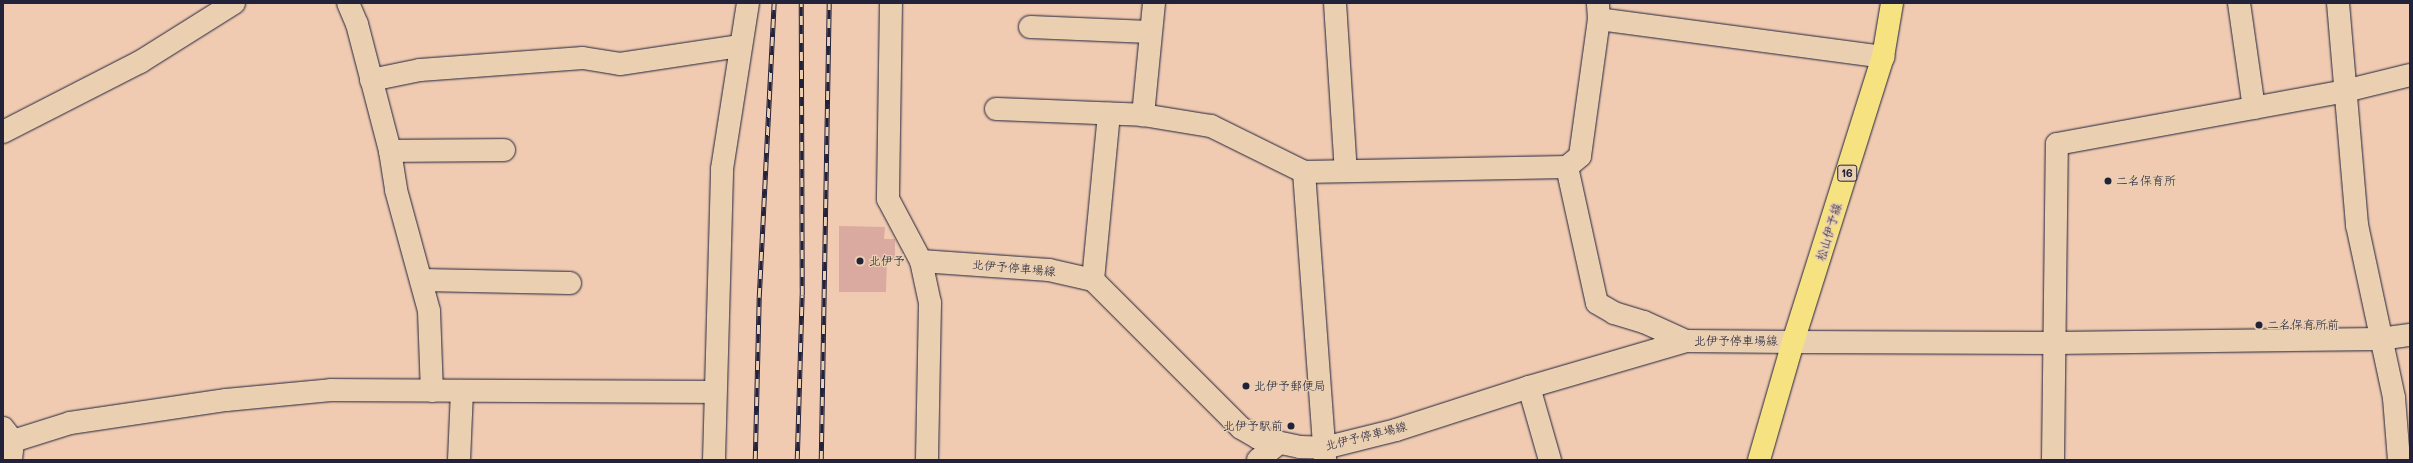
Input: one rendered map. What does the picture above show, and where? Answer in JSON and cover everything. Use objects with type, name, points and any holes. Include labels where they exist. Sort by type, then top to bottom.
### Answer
[{"type":"main road","name":"松山伊予線","points":[[1759,460],[1793,342],[1883,57],[1892,3]]},
{"type":"street","points":[[3,132],[140,62],[234,3]]},
{"type":"street","points":[[348,3],[390,151],[396,190],[429,310],[432,391]]},
{"type":"street","points":[[714,460],[722,169],[739,46],[748,3]]},
{"type":"street","points":[[891,3],[888,199],[921,261],[930,303],[927,460]]},
{"type":"street","points":[[1143,115],[1154,3]]},
{"type":"street","points":[[1335,3],[1346,171]]},
{"type":"street","points":[[2239,3],[2254,108]]},
{"type":"street","points":[[2338,3],[2357,225],[2380,339],[2394,398],[2399,460]]},
{"type":"street","points":[[996,109],[1143,115],[1211,126],[1304,172],[1567,167],[1580,156],[1598,11],[1883,57]]},
{"type":"street","points":[[1030,27],[1150,32]]},
{"type":"street","points":[[371,80],[420,70],[583,58],[620,64],[739,46]]},
{"type":"street","points":[[2053,460],[2057,144],[2345,91],[2410,75]]},
{"type":"street","points":[[1093,280],[1109,114]]},
{"type":"street","points":[[390,151],[504,150]]},
{"type":"street","points":[[1567,167],[1597,303],[1614,313],[1644,322],[1686,341]]},
{"type":"street","points":[[1304,172],[1324,454]]},
{"type":"street","name":"北伊予停車場線","points":[[921,261],[1050,270],[1093,280],[1241,428],[1258,438],[1324,454],[1529,387],[1686,341],[2055,343],[2380,339],[2410,334]]},
{"type":"street","points":[[421,280],[570,284]]},
{"type":"street","points":[[1529,387],[1550,460]]},
{"type":"street","points":[[9,443],[70,423],[226,400],[331,390],[715,392]]},
{"type":"street","points":[[459,460],[462,391]]},
{"type":"street","points":[[1258,460],[1278,444]]},
{"type":"building","name":"北伊予","points":[[839,226],[885,227],[884,239],[895,239],[895,258],[887,258],[886,292],[839,292]]},
{"type":"railway","points":[[755,460],[759,297],[774,3]]},
{"type":"railway","points":[[797,460],[802,295],[801,3]]},
{"type":"railway","points":[[821,460],[829,3]]},
{"type":"place","name":"二名保育所","points":[[2108,181]]},
{"type":"place","name":"北伊予","points":[[860,261]]},
{"type":"place","name":"二名保育所前","points":[[2259,325]]},
{"type":"place","name":"北伊予郵便局","points":[[1246,386]]},
{"type":"place","name":"北伊予駅前","points":[[1291,426]]}]
